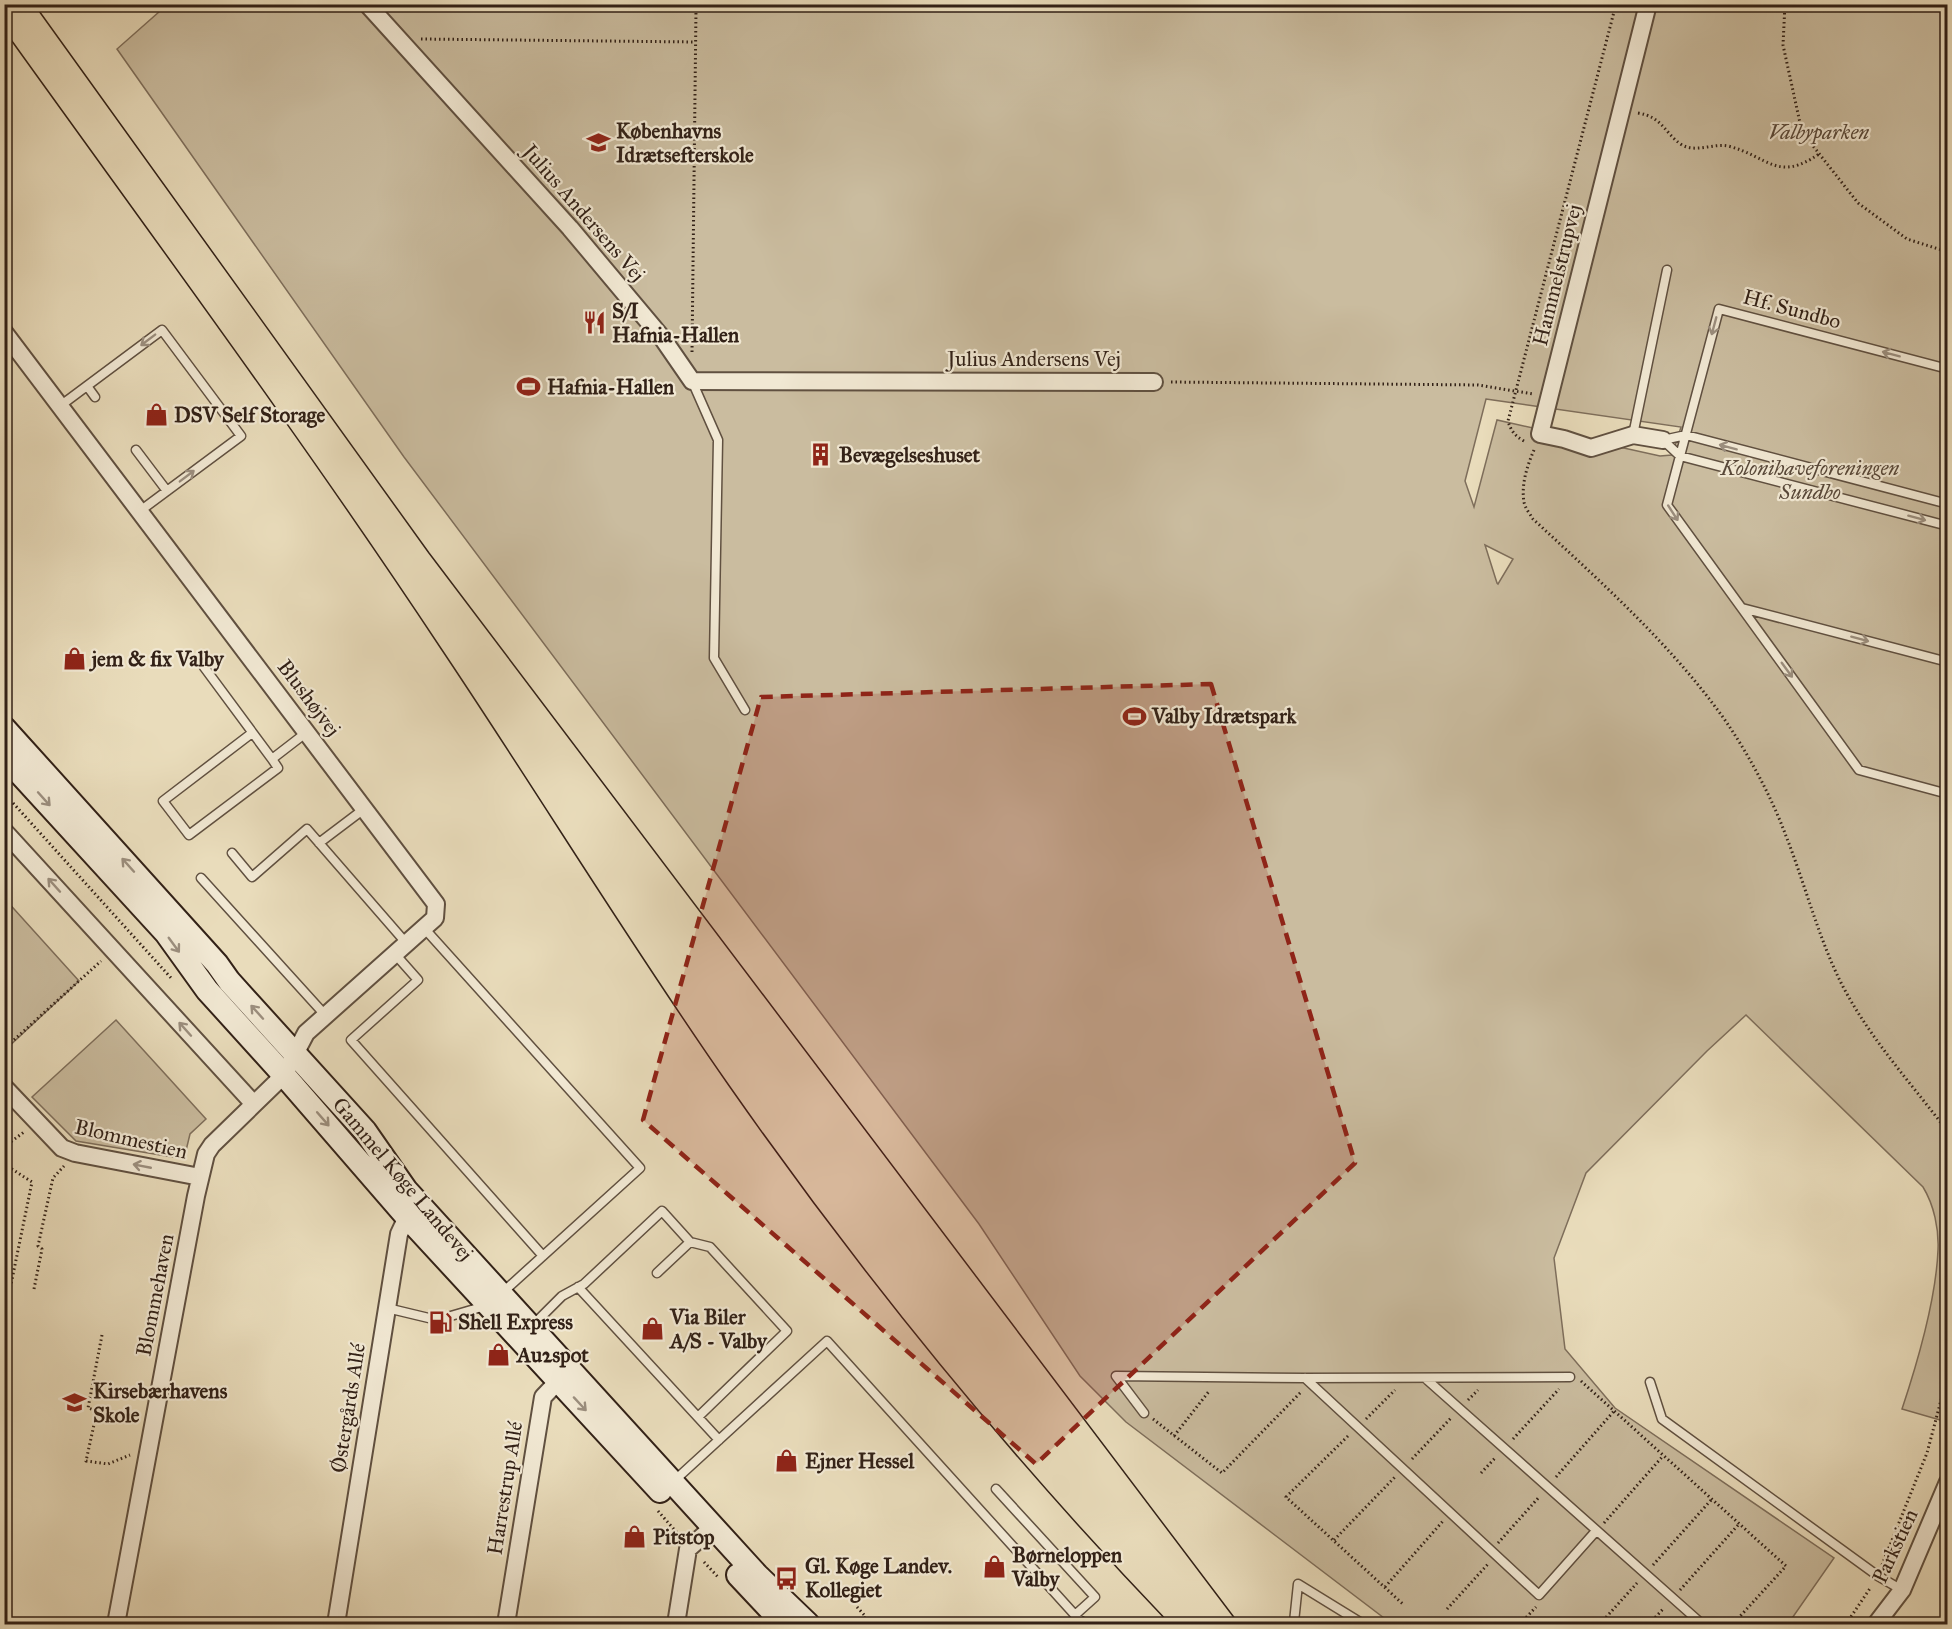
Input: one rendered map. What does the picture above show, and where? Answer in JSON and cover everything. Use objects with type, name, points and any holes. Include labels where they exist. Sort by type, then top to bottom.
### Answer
[{"type":"main road","name":"Gammel Køge Landevej","points":[[4,728],[365,1131],[406,1190],[413,1211]]},
{"type":"main road","name":"Gammel Køge Landevej","points":[[4,756],[166,933],[207,990],[667,1487],[707,1531],[784,1624]]},
{"type":"main road","name":"Gammel Køge Landevej","points":[[707,1531],[758,1575],[808,1624]]},
{"type":"street","name":"Julius Andersens Vej","points":[[367,4],[570,228],[663,339],[692,381],[1154,382]]},
{"type":"street","name":"Hammelstrupvej","points":[[1538,441],[1648,4]]},
{"type":"street","name":"Blushøjvej","points":[[4,332],[436,904],[435,918],[306,1033],[284,1075]]},
{"type":"street","points":[[1538,441],[1564,439],[1591,448],[1633,435],[1663,440]]},
{"type":"street","points":[[4,831],[253,1103]]},
{"type":"street","name":"Blommehaven","points":[[116,1624],[206,1154],[212,1144],[284,1075]]},
{"type":"street","name":"Blommestien","points":[[4,1087],[62,1148],[75,1153],[200,1178]]},
{"type":"street","name":"Østergårds Allé","points":[[336,1624],[399,1234],[413,1211]]},
{"type":"street","name":"Harrestrup Allé","points":[[506,1624],[543,1397],[564,1375]]},
{"type":"street","name":"Parkstien","points":[[1876,1624],[1902,1590],[1947,1482]]},
{"type":"street","points":[[676,1624],[688,1549],[707,1531]]},
{"type":"lane","points":[[1633,435],[1667,270]]},
{"type":"lane","name":"Hf. Sundbo","points":[[1947,369],[1719,309],[1667,505],[1860,770],[1947,794]]},
{"type":"lane","points":[[60,406],[162,330],[241,436],[140,511]]},
{"type":"lane","points":[[692,381],[718,440],[714,658],[745,710]]},
{"type":"lane","points":[[87,386],[95,397]]},
{"type":"lane","points":[[1663,440],[1686,435],[1947,504]]},
{"type":"lane","points":[[1663,440],[1680,456],[1947,526]]},
{"type":"lane","points":[[136,450],[167,491]]},
{"type":"lane","points":[[1742,608],[1947,662]]},
{"type":"lane","points":[[204,668],[278,768],[189,835],[163,801],[252,733]]},
{"type":"lane","points":[[272,759],[307,732]]},
{"type":"lane","points":[[319,843],[364,809]]},
{"type":"lane","points":[[232,853],[252,877],[307,829],[401,949],[418,980],[351,1040],[543,1256]]},
{"type":"lane","points":[[201,878],[326,1016]]},
{"type":"lane","points":[[387,1308],[437,1320],[495,1300],[640,1168],[424,928]]},
{"type":"lane","points":[[525,1333],[562,1296],[595,1274],[662,1211],[690,1242],[710,1247],[787,1331],[698,1417]]},
{"type":"lane","points":[[657,1273],[690,1242]]},
{"type":"lane","points":[[578,1287],[719,1440]]},
{"type":"lane","points":[[667,1487],[826,1341],[1084,1624]]},
{"type":"lane","points":[[1144,1413],[1116,1376],[1308,1380],[1570,1377]]},
{"type":"lane","points":[[1424,1378],[1702,1624]]},
{"type":"lane","points":[[1308,1380],[1539,1595],[1596,1531]]},
{"type":"lane","points":[[1650,1382],[1662,1419],[1878,1576],[1902,1590]]},
{"type":"lane","points":[[996,1489],[1095,1597],[1075,1615]]},
{"type":"lane","points":[[1296,1624],[1294,1622],[1298,1584],[1363,1624]]},
{"type":"path","points":[[1616,4],[1508,421],[1510,429],[1518,438],[1538,441],[1527,465],[1524,504],[1533,519],[1627,607],[1693,678],[1727,724],[1768,795],[1786,833],[1834,968],[1871,1033],[1947,1132]]},
{"type":"path","points":[[1785,4],[1783,45],[1802,132],[1857,204],[1907,239],[1947,252]]},
{"type":"path","points":[[692,381],[696,9]]},
{"type":"path","points":[[398,39],[695,42]]},
{"type":"path","points":[[1621,111],[1650,115],[1683,145],[1696,148],[1727,146],[1779,167],[1797,167],[1819,154]]},
{"type":"path","points":[[1154,382],[1478,385],[1549,397]]},
{"type":"path","points":[[4,1049],[113,950]]},
{"type":"path","points":[[4,1148],[37,1122]]},
{"type":"path","points":[[34,1290],[42,1249],[38,1246],[52,1178],[75,1153]]},
{"type":"path","points":[[4,1164],[32,1182],[8,1299],[4,1299]]},
{"type":"path","points":[[102,1335],[88,1408],[98,1411],[86,1461],[108,1464],[132,1454],[147,1455]]},
{"type":"path","points":[[1846,1624],[1878,1576],[1927,1453],[1947,1374]]},
{"type":"path","points":[[1174,1436],[1220,1377]]},
{"type":"path","points":[[1481,1473],[1570,1377],[1577,1377],[1786,1566],[1733,1624]]},
{"type":"path","points":[[1404,1605],[1286,1497],[1407,1378]]},
{"type":"path","points":[[1144,1413],[1222,1473],[1308,1380]]},
{"type":"path","points":[[1596,1531],[1664,1455]]},
{"type":"path","points":[[1600,1624],[1712,1499]]},
{"type":"path","points":[[1385,1587],[1451,1513]]},
{"type":"path","points":[[1649,1624],[1739,1524]]},
{"type":"path","points":[[1447,1609],[1496,1556]]},
{"type":"path","points":[[1520,1624],[1543,1599],[1539,1595]]},
{"type":"path","points":[[857,1608],[866,1617],[858,1624]]},
{"type":"highlighted area","points":[[1211,684],[1355,1163],[1036,1464],[643,1120],[761,697]]},
{"type":"green space","name":"Valby Idrætspark","points":[[168,4],[1947,5],[1947,1422],[1902,1409],[1925,1330],[1937,1269],[1937,1226],[1927,1194],[1923,1187],[1746,1015],[1586,1173],[1554,1258],[1565,1349],[1615,1408],[1834,1558],[1788,1624],[1392,1624],[1126,1422],[1080,1376],[979,1224],[404,457],[117,49]],"holes":[[[1486,399],[1681,427],[1672,455],[1660,456],[1497,420],[1474,507],[1465,481]],[[1485,545],[1513,559],[1498,584],[1497,583]]]},
{"type":"green space","points":[[5,899],[79,981],[5,1050]]},
{"type":"green space","points":[[116,1020],[206,1119],[190,1134],[184,1159],[76,1141],[32,1097]]},
{"type":"tram line","points":[[34,4],[429,553],[1239,1624]]},
{"type":"tram line","points":[[4,30],[334,491],[476,702],[656,978],[730,1087],[832,1228],[996,1431],[1052,1496],[1170,1624]]},
{"type":"place","name":"Københavns Idrætsefterskole","points":[[598,143]]},
{"type":"place","name":"S/I Hafnia-Hallen","points":[[594,323]]},
{"type":"place","name":"Hafnia-Hallen","points":[[529,387]]},
{"type":"place","name":"DSV Self Storage","points":[[156,415]]},
{"type":"place","name":"Bevægelseshuset","points":[[821,455]]},
{"type":"place","name":"jem & fix Valby","points":[[74,659]]},
{"type":"place","name":"Valby Idrætspark","points":[[1134,716]]},
{"type":"place","name":"Shell Express","points":[[440,1322]]},
{"type":"place","name":"Via Biler A/S - Valby","points":[[652,1329]]},
{"type":"place","name":"Au2spot","points":[[499,1355]]},
{"type":"place","name":"Kirsebærhavens Skole","points":[[75,1403]]},
{"type":"place","name":"Ejner Hessel","points":[[787,1461]]},
{"type":"place","name":"Pitstop","points":[[635,1537]]},
{"type":"place","name":"Børneloppen Valby","points":[[994,1567]]},
{"type":"place","name":"Gl. Køge Landev. Kollegiet","points":[[787,1578]]},
{"type":"park label","name":"Valbyparken","points":[[1819,132]]},
{"type":"park label","name":"Kolonihaveforeningen Sundbo","points":[[1810,480]]}]
